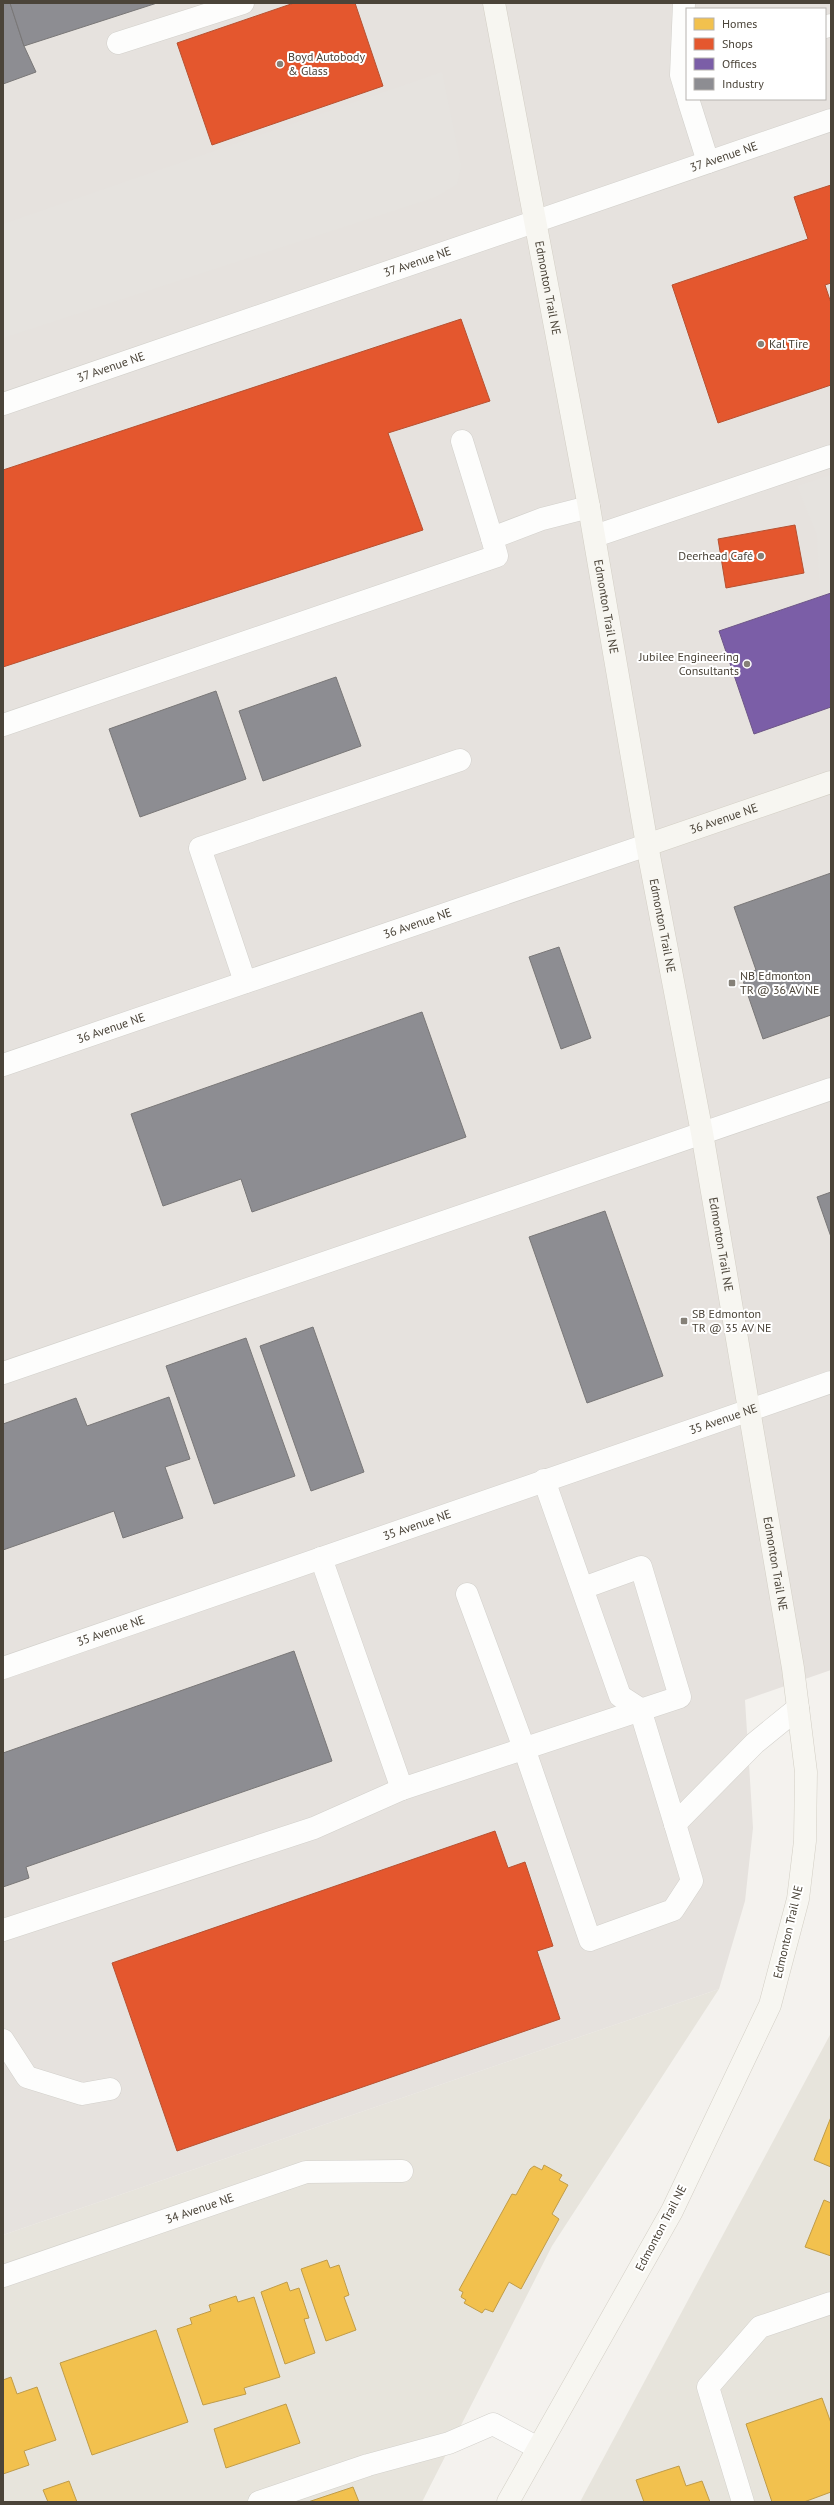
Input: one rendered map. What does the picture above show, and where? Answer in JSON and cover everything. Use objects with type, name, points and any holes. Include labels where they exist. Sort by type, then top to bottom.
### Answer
[{"type":"main road","name":"Edmonton Trail NE","points":[[494,3],[590,506],[647,845],[702,1133],[798,1708],[806,1772],[805,1841],[798,1898],[770,2005],[672,2211],[508,2502]]},
{"type":"main road","name":"36 Avenue NE","points":[[647,845],[831,782]]},
{"type":"street","points":[[118,43],[243,3]]},
{"type":"street","points":[[684,3],[685,81]]},
{"type":"street","points":[[688,100],[708,162]]},
{"type":"street","name":"37 Avenue NE","points":[[3,404],[831,120]]},
{"type":"street","points":[[3,725],[497,556],[462,441]]},
{"type":"street","points":[[595,536],[831,456]]},
{"type":"street","points":[[492,538],[542,519],[590,506]]},
{"type":"street","points":[[246,982],[200,848],[460,760]]},
{"type":"street","name":"36 Avenue NE","points":[[3,1065],[647,845]]},
{"type":"street","points":[[3,1373],[831,1089]]},
{"type":"street","name":"35 Avenue NE","points":[[3,1668],[831,1382]]},
{"type":"street","points":[[467,1594],[524,1748],[590,1940],[674,1910],[692,1881],[675,1824],[640,1709],[620,1696],[544,1480]]},
{"type":"street","points":[[321,1558],[402,1789]]},
{"type":"street","points":[[3,1930],[314,1828],[402,1789],[680,1697],[641,1567],[583,1588]]},
{"type":"street","points":[[675,1824],[755,1743],[798,1708]]},
{"type":"street","points":[[3,2040],[27,2076],[82,2094],[110,2089]]},
{"type":"street","name":"34 Avenue NE","points":[[3,2276],[306,2172],[402,2171]]},
{"type":"street","points":[[743,2502],[708,2388],[760,2328],[831,2303]]},
{"type":"street","points":[[259,2502],[368,2465],[449,2443],[493,2424],[538,2448]]},
{"type":"shaded area","points":[[3,3],[831,3],[831,1670],[745,1700],[753,1828],[745,1901],[719,1989],[3,2235]]},
{"type":"shaded area","points":[[442,72],[461,166],[457,184],[436,197],[3,338],[3,224]]},
{"type":"shaded area","points":[[831,475],[831,593],[820,597],[817,536],[797,486]]},
{"type":"shaded area","points":[[719,1989],[552,2246],[422,2502],[3,2502],[3,2235]]},
{"type":"shaded area","points":[[831,2033],[831,2502],[580,2502]]},
{"type":"building: Homes","points":[[831,2117],[831,2167],[814,2160]]},
{"type":"building: Homes","points":[[544,2165],[562,2175],[559,2180],[568,2185],[552,2214],[559,2219],[521,2289],[509,2282],[493,2312],[485,2309],[482,2313],[464,2303],[466,2300],[461,2297],[463,2292],[459,2290],[512,2194],[516,2195],[530,2169],[534,2166],[542,2170]]},
{"type":"building: Homes","points":[[824,2200],[831,2203],[831,2256],[805,2247]]},
{"type":"building: Homes","points":[[327,2260],[330,2268],[339,2265],[349,2295],[344,2297],[356,2330],[326,2341],[301,2269]]},
{"type":"building: Homes","points":[[287,2282],[290,2291],[299,2288],[309,2318],[304,2319],[315,2353],[285,2364],[261,2292]]},
{"type":"building: Homes","points":[[236,2296],[238,2302],[254,2297],[280,2377],[244,2388],[246,2394],[203,2405],[177,2329],[192,2324],[190,2318],[211,2311],[209,2305]]},
{"type":"building: Homes","points":[[156,2330],[188,2422],[92,2455],[60,2363]]},
{"type":"building: Homes","points":[[11,2377],[17,2394],[37,2387],[56,2440],[24,2451],[29,2465],[3,2474],[3,2380]]},
{"type":"building: Homes","points":[[822,2398],[831,2423],[831,2492],[804,2502],[772,2502],[746,2424]]},
{"type":"building: Homes","points":[[286,2404],[300,2443],[226,2468],[214,2429]]},
{"type":"building: Homes","points":[[679,2466],[686,2486],[702,2481],[710,2502],[644,2502],[636,2480]]},
{"type":"building: Homes","points":[[69,2481],[77,2502],[48,2502],[43,2490]]},
{"type":"building: Homes","points":[[353,2487],[359,2502],[308,2502]]},
{"type":"building: Shops","name":"Boyd Autobody & Glass","points":[[294,3],[355,3],[383,86],[212,145],[177,43]]},
{"type":"building: Shops","name":"Kal Tire","points":[[831,185],[831,283],[825,285],[831,303],[831,385],[718,423],[672,285],[808,239],[794,197]]},
{"type":"building: Shops","points":[[461,319],[490,401],[388,433],[423,530],[3,667],[3,470]]},
{"type":"building: Shops","name":"Deerhead Café","points":[[795,525],[804,573],[726,588],[718,539]]},
{"type":"building: Shops","points":[[495,1831],[508,1868],[525,1862],[553,1946],[537,1951],[560,2019],[177,2151],[112,1963]]},
{"type":"building: Offices","points":[[831,593],[831,707],[754,734],[719,631]]},
{"type":"building: Industry","points":[[3,3],[10,3],[24,46],[36,72],[3,84]]},
{"type":"building: Industry","points":[[10,3],[157,3],[24,46]]},
{"type":"building: Industry","points":[[336,677],[361,746],[263,781],[239,711]]},
{"type":"building: Industry","points":[[216,691],[246,779],[140,817],[109,729]]},
{"type":"building: Industry","points":[[831,873],[831,1015],[763,1039],[741,975],[756,970],[734,907]]},
{"type":"building: Industry","points":[[559,947],[591,1038],[561,1049],[529,957]]},
{"type":"building: Industry","points":[[422,1012],[466,1137],[252,1212],[241,1179],[163,1206],[131,1114]]},
{"type":"building: Industry","points":[[831,1192],[831,1237],[817,1197]]},
{"type":"building: Industry","points":[[605,1211],[663,1376],[587,1403],[529,1237]]},
{"type":"building: Industry","points":[[313,1327],[364,1472],[311,1491],[260,1346]]},
{"type":"building: Industry","points":[[246,1338],[295,1476],[214,1504],[166,1366]]},
{"type":"building: Industry","points":[[169,1397],[190,1459],[165,1467],[183,1518],[123,1538],[114,1511],[3,1550],[3,1424],[76,1398],[87,1426]]},
{"type":"building: Industry","points":[[294,1651],[332,1761],[26,1867],[29,1878],[3,1887],[3,1753]]},
{"type":"place","name":"Boyd Autobody & Glass","points":[[280,64]]},
{"type":"place","name":"Kal Tire","points":[[761,344]]},
{"type":"place","name":"Deerhead Café","points":[[761,556]]},
{"type":"place","name":"Jubilee Engineering Consultants","points":[[747,664]]},
{"type":"place","name":"NB Edmonton TR @ 36 AV NE","points":[[732,983]]},
{"type":"place","name":"SB Edmonton TR @ 35 AV NE","points":[[684,1321]]}]
